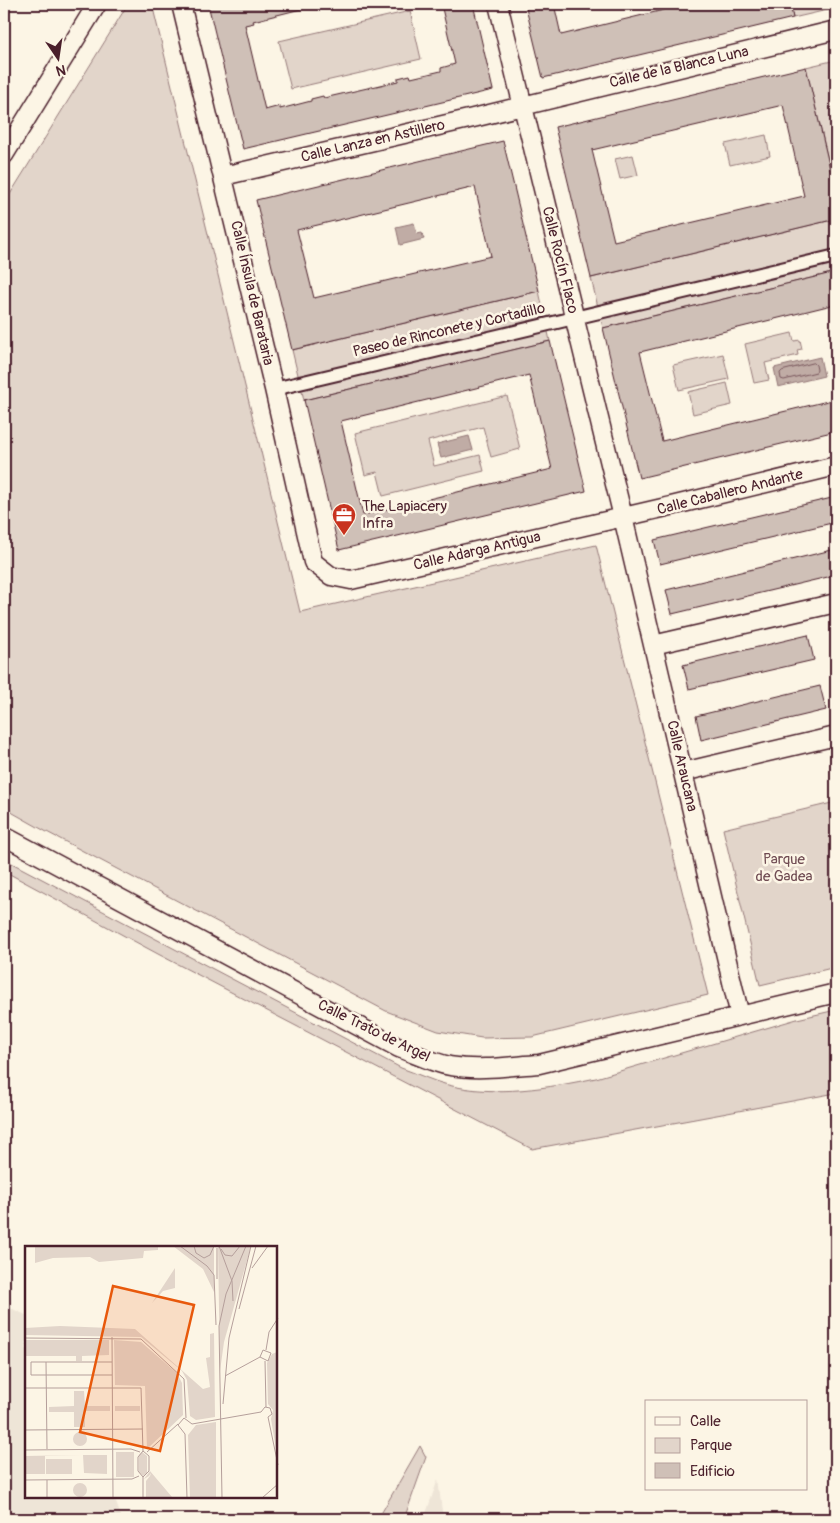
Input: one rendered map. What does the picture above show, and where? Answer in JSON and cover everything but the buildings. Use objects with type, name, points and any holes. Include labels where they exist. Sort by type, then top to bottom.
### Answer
[{"type":"street","points":[[4,155],[97,4]]},
{"type":"street","name":"Calle Ínsula de Barataria","points":[[182,4],[314,562],[331,576]]},
{"type":"street","name":"Calle Rocín Flaco","points":[[498,4],[623,517]]},
{"type":"street","name":"Calle de la Blanca Luna","points":[[523,105],[836,30]]},
{"type":"street","name":"Calle Lanza en Astillero","points":[[223,176],[523,105]]},
{"type":"street","name":"Paseo de Rinconete y Cortadillo","points":[[274,389],[836,256]]},
{"type":"street","name":"Calle Caballero Andante","points":[[623,517],[836,466]]},
{"type":"street","name":"Calle Adarga Antigua","points":[[331,576],[351,580],[623,517]]},
{"type":"street","name":"Calle Araucana","points":[[623,517],[740,1016]]},
{"type":"street","points":[[654,645],[836,603]]},
{"type":"street","points":[[683,772],[836,736]]},
{"type":"street","name":"Calle Trato de Argel","points":[[4,836],[400,1048],[451,1066],[492,1068],[539,1064],[836,993]]},
{"type":"shaded area","points":[[4,1289],[10,1308],[25,1315],[25,1498],[114,1498],[122,1519],[4,1519]]},
{"type":"shaded area","points":[[438,1479],[443,1519],[424,1519]]},
{"type":"green space","points":[[128,4],[152,4],[300,612],[596,545],[708,995],[532,1037],[482,1038],[438,1031],[386,1011],[45,831],[4,806],[4,204]]},
{"type":"green space","points":[[790,4],[836,4],[836,8],[793,18]]},
{"type":"green space","points":[[410,11],[421,59],[291,89],[279,41]]},
{"type":"green space","points":[[836,60],[836,194],[806,67]]},
{"type":"green space","points":[[766,135],[770,156],[730,165],[725,144]]},
{"type":"green space","points":[[633,155],[638,175],[620,179],[615,159]]},
{"type":"green space","points":[[836,219],[836,272],[603,328],[591,278]]},
{"type":"green space","points":[[539,291],[550,341],[304,400],[292,350]]},
{"type":"green space","points":[[792,333],[794,341],[800,340],[802,349],[797,350],[798,355],[765,363],[769,380],[754,383],[745,344]]},
{"type":"green space","points":[[723,354],[729,379],[679,390],[673,365]]},
{"type":"green space","points":[[727,383],[732,405],[693,414],[688,392]]},
{"type":"green space","points":[[507,396],[520,449],[491,457],[483,427],[428,441],[434,466],[480,455],[484,471],[383,496],[377,472],[365,475],[355,433]]},
{"type":"green space","name":"Parque de Gadea","points":[[836,802],[836,967],[760,985],[723,829]]},
{"type":"green space","points":[[4,859],[401,1068],[442,1083],[466,1089],[503,1091],[541,1088],[578,1082],[797,1019],[836,1010],[836,1093],[532,1149],[158,954],[4,871]]},
{"type":"green space","points":[[420,1446],[426,1457],[404,1519],[378,1519]]},
{"type":"water","points":[[414,223],[417,234],[422,233],[424,239],[400,245],[396,227]]},
{"type":"water","points":[[820,357],[824,376],[778,387],[774,368]]},
{"type":"water","points":[[469,436],[473,450],[441,458],[437,444]]},
{"type":"place","name":"The Lapiacery Infra","points":[[344,536]]}]
